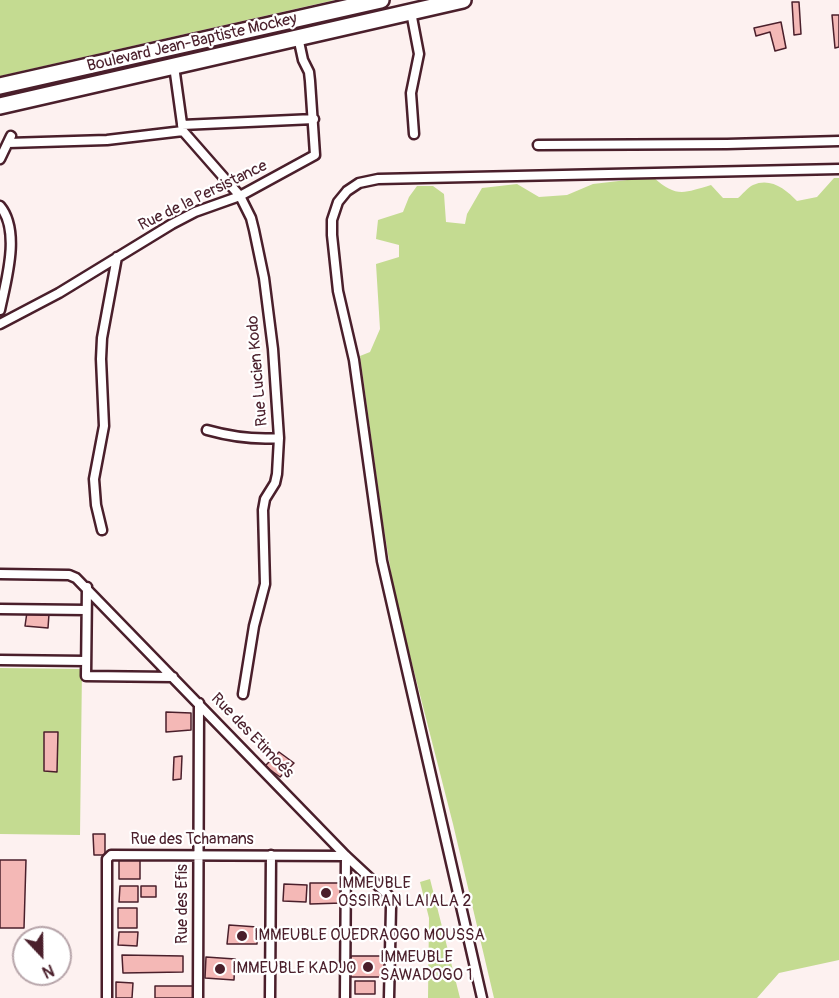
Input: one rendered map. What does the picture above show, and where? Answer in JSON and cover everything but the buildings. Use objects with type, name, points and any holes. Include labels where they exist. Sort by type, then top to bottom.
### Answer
[{"type":"highway","name":"Boulevard Jean-Baptiste Mockey","points":[[0,86],[381,0]]},
{"type":"highway","name":"Boulevard Jean-Baptiste Mockey","points":[[0,106],[463,0]]},
{"type":"street","points":[[411,12],[419,54],[411,93],[414,134]]},
{"type":"street","name":"Rue de la Persistance","points":[[0,324],[59,293],[195,212],[240,196],[315,155],[309,72],[303,60],[298,37]]},
{"type":"street","points":[[174,66],[182,128]]},
{"type":"street","points":[[0,159],[9,140],[107,140],[182,128],[314,119]]},
{"type":"street","name":"Rue Lucien Kodo","points":[[182,128],[240,196],[253,224],[264,278],[273,348],[279,438],[278,474],[265,499],[263,510],[265,584],[254,626],[243,694]]},
{"type":"street","points":[[538,145],[839,141]]},
{"type":"street","points":[[482,998],[382,561],[354,360],[338,291],[332,236],[332,220],[338,202],[347,191],[359,183],[378,179],[839,169]]},
{"type":"street","points":[[0,206],[5,212],[12,238],[0,310]]},
{"type":"street","points":[[102,530],[96,505],[94,479],[105,426],[102,338],[117,257]]},
{"type":"street","points":[[207,430],[234,438],[279,438]]},
{"type":"street","name":"Rue des Etimoés","points":[[0,574],[69,574],[87,587],[391,900],[389,998]]},
{"type":"street","points":[[87,587],[86,676],[173,677]]},
{"type":"street","points":[[0,609],[86,610]]},
{"type":"street","points":[[0,660],[86,661]]},
{"type":"street","name":"Rue des Efis","points":[[198,998],[199,703]]},
{"type":"street","points":[[270,998],[271,855]]},
{"type":"street","name":"Rue des Tchamans","points":[[106,998],[108,856],[346,856]]},
{"type":"street","points":[[345,998],[346,856]]},
{"type":"green space","points":[[0,0],[335,0],[0,76]]},
{"type":"green space","points":[[653,177],[668,188],[680,192],[711,185],[723,198],[738,198],[749,187],[766,182],[788,192],[797,201],[817,197],[834,178],[839,178],[839,960],[779,973],[757,998],[494,998],[453,824],[395,597],[383,523],[360,356],[370,352],[380,329],[376,264],[399,257],[399,245],[376,239],[378,220],[403,212],[409,197],[417,186],[433,186],[444,194],[446,222],[465,224],[467,214],[482,188],[517,184],[539,197],[567,195],[593,184]]},
{"type":"green space","points":[[0,668],[82,669],[80,835],[0,834]]},
{"type":"green space","points":[[430,879],[460,998],[428,998],[429,918],[420,882]]},
{"type":"place","name":"IMMEUBLE OSSIRAN LAIALA 2","points":[[326,893]]},
{"type":"place","name":"IMMEUBLE OUEDRAOGO MOUSSA","points":[[242,936]]},
{"type":"place","name":"IMMEUBLE SAWADOGO 1","points":[[368,967]]},
{"type":"place","name":"IMMEUBLE KADJO","points":[[220,969]]}]
